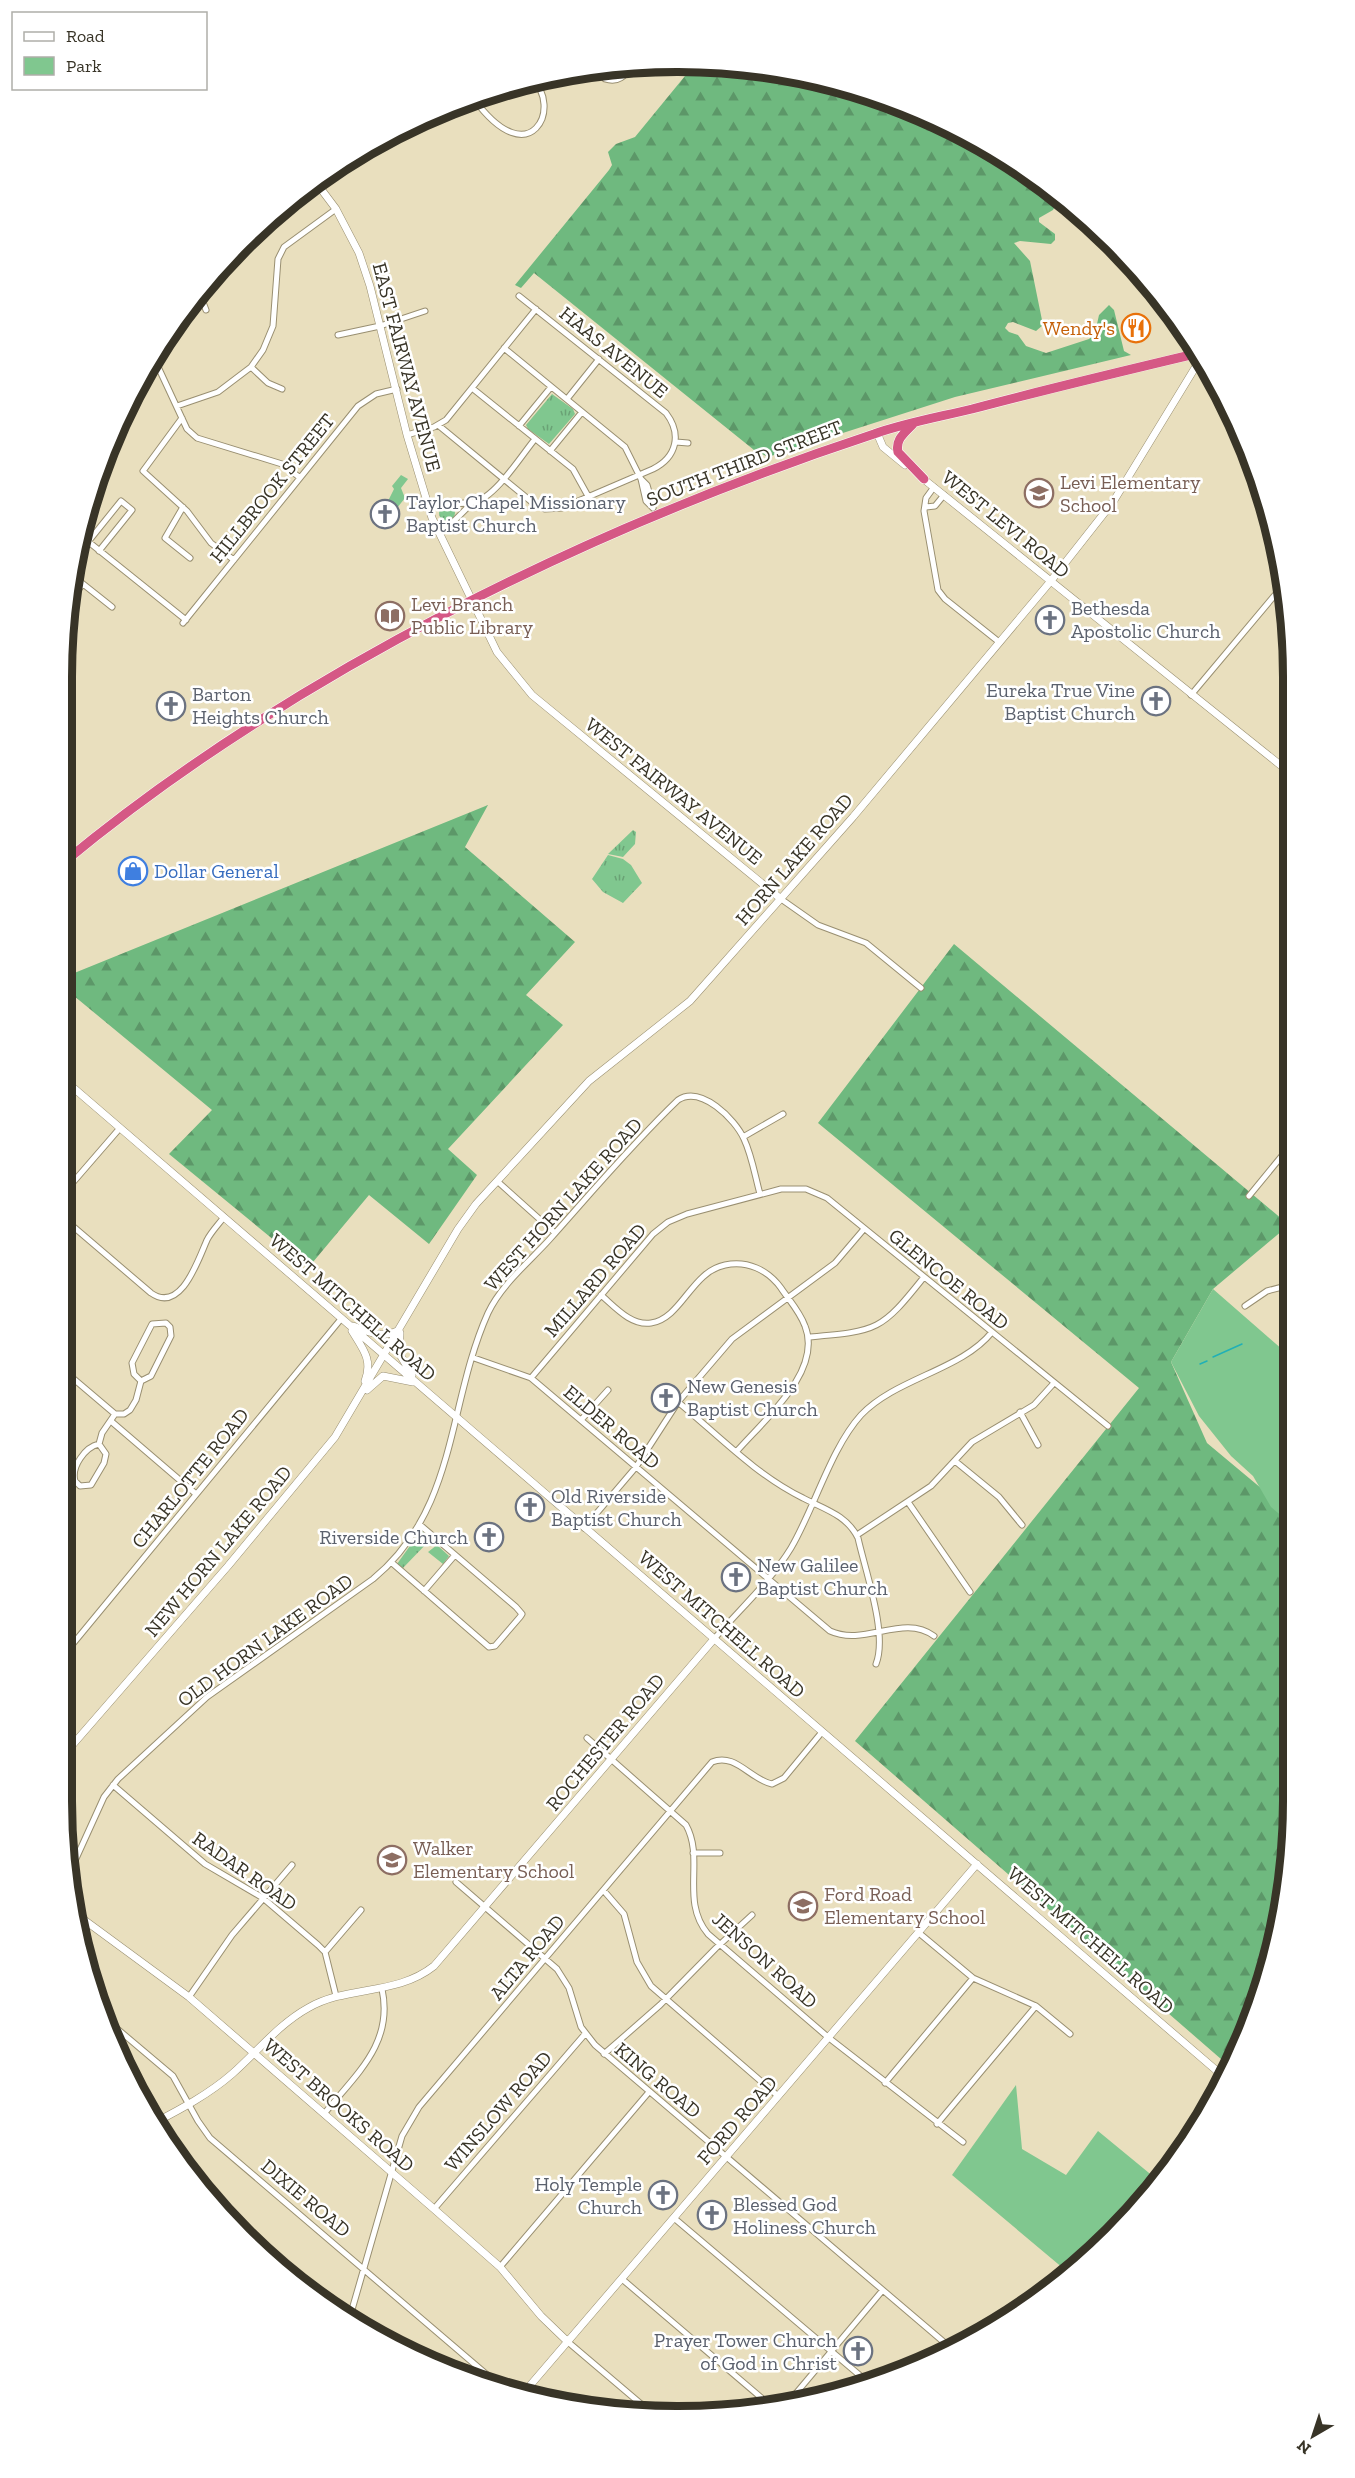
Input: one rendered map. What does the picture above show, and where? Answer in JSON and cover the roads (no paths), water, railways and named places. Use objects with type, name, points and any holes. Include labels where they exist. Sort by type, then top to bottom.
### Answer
[{"type":"highway","name":"SOUTH THIRD STREET","points":[[72,856],[232,740],[319,685],[471,601],[655,511],[877,433],[1190,355]]},
{"type":"highway","points":[[914,423],[900,438],[897,448],[924,479]]},
{"type":"main road","name":"EAST FAIRWAY AVENUE","points":[[321,189],[336,209],[359,253],[397,389],[407,435],[436,531],[471,601]]},
{"type":"main road","name":"HORN LAKE ROAD","points":[[384,1355],[458,1229],[497,1181],[590,1080],[690,1001],[853,817],[1050,582],[1113,502],[1196,366]]},
{"type":"main road","name":"WEST LEVI ROAD","points":[[877,433],[883,447],[1283,767]]},
{"type":"main road","name":"WEST FAIRWAY AVENUE","points":[[471,601],[497,652],[532,695],[781,899]]},
{"type":"main road","name":"WEST MITCHELL ROAD","points":[[72,1086],[1219,2072]]},
{"type":"main road","points":[[347,1324],[376,1335],[391,1334],[400,1329]]},
{"type":"main road","points":[[347,1324],[369,1361],[369,1370],[361,1395]]},
{"type":"main road","points":[[400,1329],[398,1350],[416,1383]]},
{"type":"main road","name":"NEW HORN LAKE ROAD","points":[[72,1745],[335,1437],[384,1355]]},
{"type":"main road","points":[[361,1395],[383,1376],[399,1377],[416,1383]]},
{"type":"main road","name":"ROCHESTER ROAD","points":[[162,2118],[218,2086],[304,2010],[336,1996],[382,1989],[408,1982],[434,1966],[714,1639]]},
{"type":"main road","name":"FORD ROAD","points":[[529,2387],[977,1864]]},
{"type":"main road","name":"WEST BROOKS ROAD","points":[[84,1920],[189,1997],[434,2209],[500,2267],[541,2316],[568,2342]]},
{"type":"street","points":[[602,77],[615,81],[625,74]]},
{"type":"street","points":[[479,105],[510,134],[527,135],[536,130],[541,120],[542,97],[539,89]]},
{"type":"street","points":[[177,406],[218,392],[251,367],[263,351],[273,326],[279,259],[284,247],[336,209]]},
{"type":"street","name":"HAAS AVENUE","points":[[519,296],[666,413],[672,424],[676,442]]},
{"type":"street","points":[[203,301],[206,310]]},
{"type":"street","points":[[407,435],[438,425],[472,388],[536,309]]},
{"type":"street","points":[[338,335],[380,326],[425,311]]},
{"type":"street","points":[[504,348],[625,447],[640,477],[646,501],[655,511]]},
{"type":"street","points":[[567,399],[598,360]]},
{"type":"street","points":[[159,365],[187,429],[197,438],[282,464],[299,477]]},
{"type":"street","points":[[251,367],[268,383],[282,389]]},
{"type":"street","points":[[519,426],[551,387]]},
{"type":"street","points":[[472,388],[575,471],[588,496]]},
{"type":"street","name":"HILLBROOK STREET","points":[[99,551],[185,621],[358,406],[376,394],[397,389]]},
{"type":"street","points":[[550,451],[582,412]]},
{"type":"street","points":[[182,418],[143,471],[183,507],[211,543],[234,560]]},
{"type":"street","points":[[438,425],[535,504],[545,509],[562,508],[640,477],[664,463],[676,442],[688,444]]},
{"type":"street","points":[[436,531],[450,524],[472,503],[489,495],[535,439]]},
{"type":"street","points":[[934,487],[926,498],[924,511],[938,590],[945,599],[999,642]]},
{"type":"street","points":[[926,507],[934,506],[944,495]]},
{"type":"street","points":[[121,501],[132,510],[99,551],[88,542],[121,501]]},
{"type":"street","points":[[428,506],[442,502],[472,503]]},
{"type":"street","points":[[454,503],[460,514]]},
{"type":"street","points":[[183,507],[165,538],[190,558]]},
{"type":"street","points":[[80,582],[112,607]]},
{"type":"street","points":[[79,589],[83,584]]},
{"type":"street","points":[[1191,695],[1277,593]]},
{"type":"street","name":"WEST FAIRWAY AVENUE","points":[[781,899],[812,922],[866,943],[921,988]]},
{"type":"street","name":"WEST HORN LAKE ROAD","points":[[456,1417],[493,1304],[675,1102],[690,1095],[710,1103],[731,1121],[743,1137]]},
{"type":"street","points":[[760,1194],[743,1137],[783,1114]]},
{"type":"street","points":[[72,1183],[120,1128]]},
{"type":"street","points":[[1249,1196],[1283,1155]]},
{"type":"street","points":[[497,1181],[555,1233]]},
{"type":"street","name":"GLENCOE ROAD","points":[[760,1194],[793,1187],[810,1189],[826,1198],[1108,1426]]},
{"type":"street","name":"MILLARD ROAD","points":[[531,1378],[653,1234],[668,1222],[687,1214],[760,1194]]},
{"type":"street","points":[[72,1226],[151,1293],[163,1299],[172,1297],[192,1274],[208,1238],[224,1217]]},
{"type":"street","points":[[584,1528],[636,1467],[678,1402],[736,1335],[835,1263],[864,1229]]},
{"type":"street","points":[[601,1295],[631,1319],[652,1323],[667,1316],[706,1273],[719,1266],[736,1264],[766,1272],[802,1318],[809,1338],[807,1362],[800,1378],[737,1451]]},
{"type":"street","points":[[809,1338],[861,1332],[879,1326],[895,1313],[924,1277]]},
{"type":"street","points":[[1245,1306],[1267,1291],[1283,1287]]},
{"type":"street","name":"CHARLOTTE ROAD","points":[[72,1645],[341,1318]]},
{"type":"street","points":[[72,1377],[115,1414],[124,1414],[132,1408],[141,1381],[151,1376],[171,1336],[170,1327],[163,1322],[152,1324],[132,1363],[134,1374],[141,1381]]},
{"type":"street","name":"ROCHESTER ROAD","points":[[714,1639],[791,1548],[848,1434],[866,1410],[895,1390],[979,1346],[992,1332]]},
{"type":"street","name":"ELDER ROAD","points":[[474,1359],[531,1378],[830,1631],[854,1637],[913,1627],[934,1636]]},
{"type":"street","points":[[858,1535],[935,1482],[980,1435],[1038,1402],[1054,1383]]},
{"type":"street","points":[[581,1420],[608,1389]]},
{"type":"street","points":[[678,1402],[778,1485],[843,1518],[858,1535],[879,1633],[880,1649],[876,1664]]},
{"type":"street","points":[[1020,1412],[1038,1445]]},
{"type":"street","points":[[99,1444],[102,1433],[112,1422],[115,1414]]},
{"type":"street","name":"OLD HORN LAKE ROAD","points":[[75,1861],[104,1797],[113,1785],[207,1697],[296,1631],[373,1579],[391,1562],[419,1524],[444,1468],[456,1417]]},
{"type":"street","points":[[112,1422],[196,1494]]},
{"type":"street","points":[[99,1444],[106,1454],[105,1461],[91,1485],[80,1486],[75,1481],[74,1472],[87,1449],[99,1444]]},
{"type":"street","points":[[955,1461],[999,1497],[1022,1525]]},
{"type":"street","points":[[908,1502],[970,1592]]},
{"type":"street","points":[[391,1562],[489,1647],[495,1646],[522,1614],[419,1524]]},
{"type":"street","points":[[424,1591],[455,1555]]},
{"type":"street","name":"ALTA ROAD","points":[[353,2311],[402,2136],[416,2112],[712,1762],[719,1759],[729,1760],[761,1782],[772,1785],[784,1778],[822,1732]]},
{"type":"street","name":"JENSON ROAD","points":[[587,1738],[672,1811],[688,1828],[693,1853],[695,1912],[705,1931],[829,2038],[963,2142]]},
{"type":"street","name":"RADAR ROAD","points":[[113,1785],[205,1864],[263,1898],[325,1952]]},
{"type":"street","points":[[693,1853],[720,1853]]},
{"type":"street","points":[[189,1997],[230,1938],[292,1865]]},
{"type":"street","name":"KING ROAD","points":[[456,1882],[545,1959],[567,1983],[585,2034],[604,2054],[946,2344]]},
{"type":"street","points":[[604,1891],[624,1914],[637,1962],[646,1978],[666,2000],[778,2096]]},
{"type":"street","points":[[336,1996],[325,1952],[361,1910]]},
{"type":"street","points":[[604,2054],[666,2000],[719,1945],[752,1915]]},
{"type":"street","points":[[919,1933],[973,1978],[1036,2006],[1070,2034]]},
{"type":"street","points":[[885,2083],[973,1978]]},
{"type":"street","points":[[324,2114],[379,2043],[385,2021],[382,1989]]},
{"type":"street","points":[[937,2124],[1036,2006]]},
{"type":"street","name":"DIXIE ROAD","points":[[117,2028],[173,2076],[210,2138],[488,2376]]},
{"type":"street","name":"WINSLOW ROAD","points":[[434,2209],[585,2034]]},
{"type":"street","points":[[500,2267],[649,2092]]},
{"type":"street","points":[[674,2218],[862,2377]]},
{"type":"street","points":[[621,2279],[764,2400]]},
{"type":"street","points":[[795,2394],[882,2291]]},
{"type":"street","points":[[568,2342],[642,2405]]},
{"type":"waterway","points":[[1213,1357],[1242,1344]]},
{"type":"waterway","points":[[1200,1364],[1207,1361]]},
{"type":"place","name":"Wendy's","points":[[1136,328]]},
{"type":"place","name":"Levi Elementary School","points":[[1039,493]]},
{"type":"place","name":"Taylor Chapel Missionary Baptist Church","points":[[385,514]]},
{"type":"place","name":"Levi Branch Public Library","points":[[390,616]]},
{"type":"place","name":"Bethesda Apostolic Church","points":[[1050,620]]},
{"type":"place","name":"Eureka True Vine Baptist Church","points":[[1156,701]]},
{"type":"place","name":"Barton Heights Church","points":[[171,706]]},
{"type":"place","name":"Dollar General","points":[[133,871]]},
{"type":"place","name":"New Genesis Baptist Church","points":[[666,1398]]},
{"type":"place","name":"Old Riverside Baptist Church","points":[[530,1507]]},
{"type":"place","name":"Riverside Church","points":[[489,1537]]},
{"type":"place","name":"New Galilee Baptist Church","points":[[736,1577]]},
{"type":"place","name":"Walker Elementary School","points":[[392,1860]]},
{"type":"place","name":"Ford Road Elementary School","points":[[803,1906]]},
{"type":"place","name":"Holy Temple Church","points":[[663,2195]]},
{"type":"place","name":"Blessed God Holiness Church","points":[[712,2215]]},
{"type":"place","name":"Prayer Tower Church of God in Christ","points":[[858,2351]]}]
